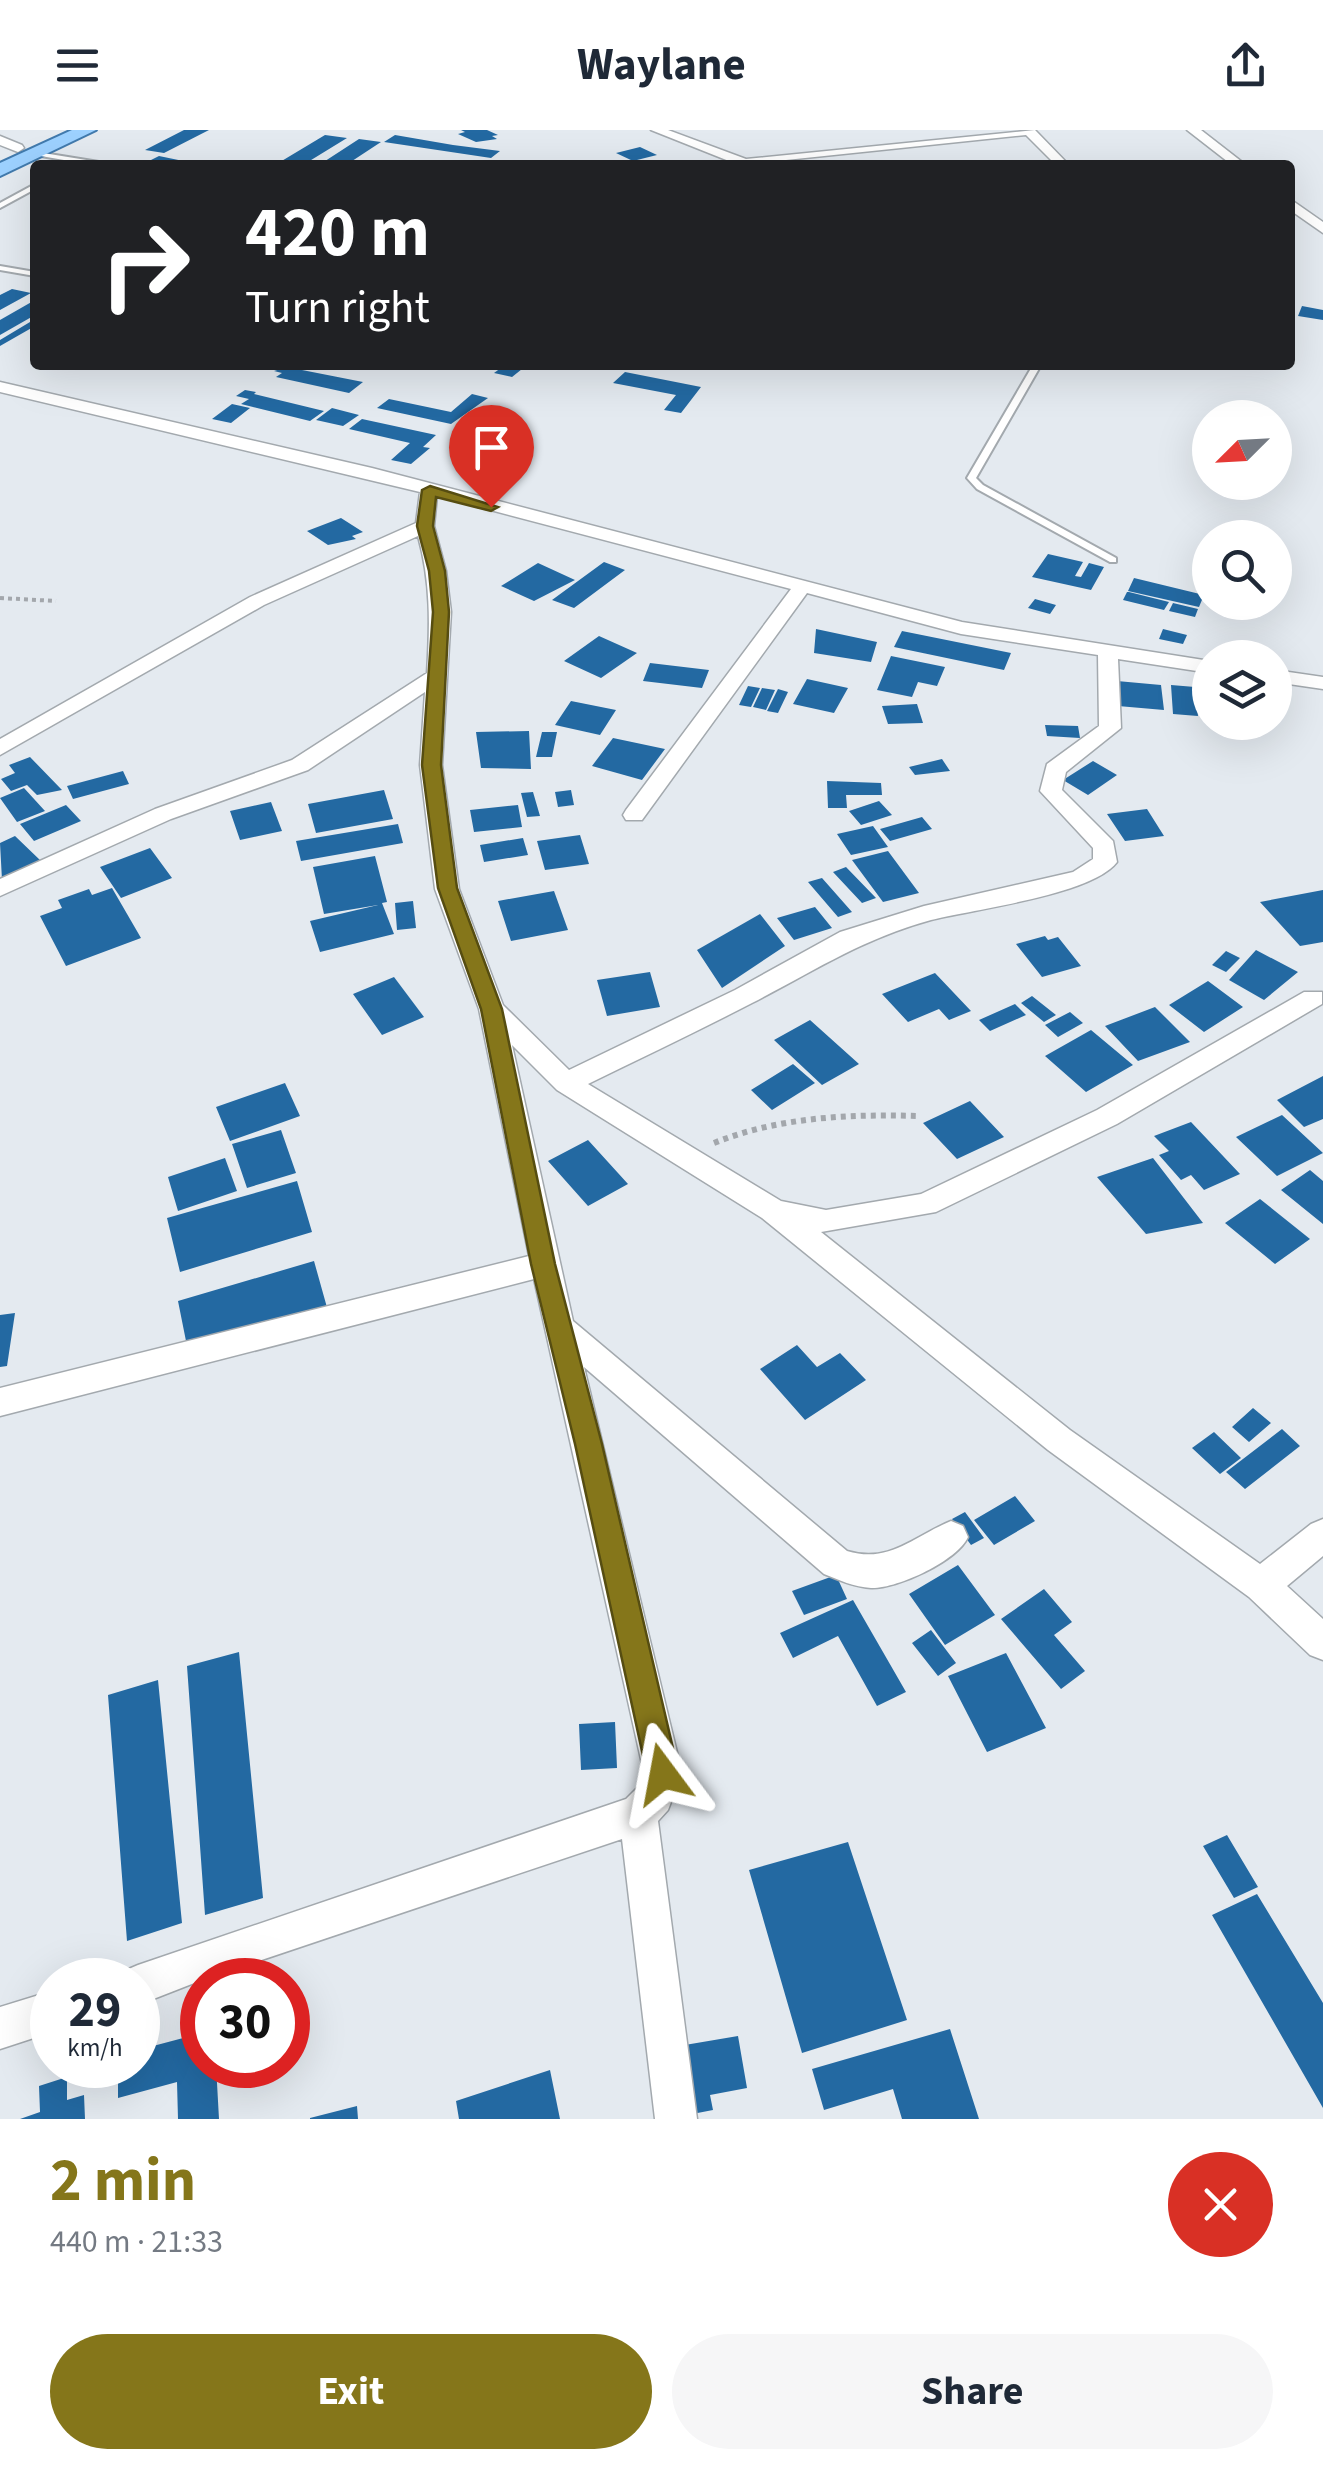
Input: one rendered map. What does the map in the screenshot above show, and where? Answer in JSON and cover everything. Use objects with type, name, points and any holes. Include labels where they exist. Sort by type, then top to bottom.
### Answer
[{"type":"main road","points":[[0,170],[14,150],[59,130]]},
{"type":"main road","points":[[14,150],[87,130]]},
{"type":"street","points":[[656,130],[737,160]]},
{"type":"street","points":[[782,160],[931,148],[1028,130],[1057,160]]},
{"type":"street","points":[[1193,130],[1233,160]]},
{"type":"street","points":[[1295,207],[1323,229]]},
{"type":"street","points":[[0,387],[430,490],[960,628],[1192,664]]},
{"type":"street","points":[[160,1978],[638,1814],[655,1797],[663,1774],[543,1264],[492,1009],[448,888],[432,765],[441,612],[437,571],[425,526],[430,490]]},
{"type":"street","points":[[0,748],[256,601],[425,526]]},
{"type":"street","points":[[634,815],[802,587]]},
{"type":"street","points":[[566,1082],[710,1013],[850,938],[924,914],[1081,878],[1104,862],[1106,846],[1051,791],[1056,768],[1110,728],[1108,652]]},
{"type":"street","points":[[0,888],[163,814],[300,765],[435,676]]},
{"type":"street","points":[[1292,679],[1323,684]]},
{"type":"street","points":[[772,1210],[826,1222],[926,1204],[1107,1117],[1313,998]]},
{"type":"street","points":[[492,1009],[566,1082],[772,1210],[1059,1440],[1261,1585],[1323,1642]]},
{"type":"street","points":[[0,1402],[543,1264]]},
{"type":"street","points":[[559,1327],[836,1563],[863,1574],[891,1572],[951,1536]]},
{"type":"street","points":[[1261,1585],[1323,1535]]},
{"type":"street","points":[[638,1814],[676,2119]]},
{"type":"street","points":[[0,2028],[30,2019]]},
{"type":"lane","points":[[14,150],[62,160]]},
{"type":"lane","points":[[0,206],[30,189]]},
{"type":"lane","points":[[0,268],[30,273]]},
{"type":"lane","points":[[1034,370],[972,478],[980,488],[1113,560]]},
{"type":"path","points":[[0,598],[56,601]]},
{"type":"path","points":[[691,1157],[748,1128],[860,1114],[918,1116]]},
{"type":"building","points":[[184,130],[209,130],[164,153],[145,150]]},
{"type":"building","points":[[461,130],[487,130],[498,135],[492,136],[497,139],[476,142],[458,134],[465,132]]},
{"type":"building","points":[[325,135],[347,138],[311,160],[283,160]]},
{"type":"building","points":[[395,135],[500,151],[491,158],[384,142]]},
{"type":"building","points":[[359,139],[381,142],[354,160],[327,160]]},
{"type":"building","points":[[640,147],[657,155],[631,160],[616,153]]},
{"type":"building","points":[[12,289],[30,293],[0,310],[0,295]]},
{"type":"building","points":[[30,303],[30,318],[0,335],[0,320]]},
{"type":"building","points":[[1302,306],[1323,310],[1323,320],[1298,316]]},
{"type":"building","points":[[30,322],[30,329],[0,346],[0,340]]},
{"type":"building","points":[[302,370],[363,382],[349,393],[276,377],[282,373],[274,371]]},
{"type":"building","points":[[498,370],[521,370],[512,377],[494,373]]},
{"type":"building","points":[[625,372],[701,387],[681,413],[664,410],[676,395],[613,383]]},
{"type":"building","points":[[245,390],[324,411],[310,421],[241,404],[249,399],[236,396]]},
{"type":"building","points":[[472,394],[488,398],[451,424],[377,408],[389,399],[451,412]]},
{"type":"building","points":[[232,404],[250,408],[231,423],[212,419]]},
{"type":"building","points":[[332,408],[359,415],[343,426],[316,420]]},
{"type":"building","points":[[362,419],[436,435],[423,447],[430,448],[411,464],[391,460],[410,443],[349,429]]},
{"type":"building","points":[[341,518],[363,532],[352,536],[356,539],[328,545],[307,531]]},
{"type":"building","points":[[1048,554],[1083,562],[1075,576],[1081,577],[1089,563],[1104,567],[1091,590],[1032,577]]},
{"type":"building","points":[[604,562],[625,570],[574,608],[552,600]]},
{"type":"building","points":[[538,563],[575,580],[534,601],[501,586]]},
{"type":"building","points":[[1134,578],[1192,592],[1192,605],[1128,591]]},
{"type":"building","points":[[1127,592],[1169,602],[1164,610],[1123,600]]},
{"type":"building","points":[[1035,599],[1056,605],[1050,614],[1028,608]]},
{"type":"building","points":[[1173,603],[1192,608],[1192,616],[1169,611]]},
{"type":"building","points":[[816,629],[877,642],[871,662],[814,653]]},
{"type":"building","points":[[1163,629],[1187,635],[1183,644],[1159,639]]},
{"type":"building","points":[[902,631],[1011,653],[1004,670],[894,647]]},
{"type":"building","points":[[599,636],[637,653],[601,678],[564,661]]},
{"type":"building","points":[[891,656],[945,667],[937,686],[918,682],[912,697],[877,690]]},
{"type":"building","points":[[650,663],[709,670],[702,688],[643,681]]},
{"type":"building","points":[[807,679],[848,688],[834,713],[793,704]]},
{"type":"building","points":[[1117,681],[1161,685],[1164,710],[1118,706]]},
{"type":"building","points":[[1171,685],[1192,687],[1192,716],[1173,714]]},
{"type":"building","points":[[748,686],[760,688],[751,707],[739,705]]},
{"type":"building","points":[[762,688],[775,690],[766,710],[753,707]]},
{"type":"building","points":[[778,689],[788,692],[778,713],[767,711]]},
{"type":"building","points":[[571,701],[616,710],[600,735],[555,725]]},
{"type":"building","points":[[917,704],[923,723],[888,724],[882,706]]},
{"type":"building","points":[[1045,725],[1078,726],[1080,738],[1047,736]]},
{"type":"building","points":[[529,731],[531,769],[481,768],[476,732]]},
{"type":"building","points":[[542,732],[557,732],[552,757],[536,757]]},
{"type":"building","points":[[613,738],[665,749],[642,780],[592,766]]},
{"type":"building","points":[[30,757],[62,790],[37,795],[27,785],[11,791],[1,779],[15,773],[9,765]]},
{"type":"building","points":[[942,759],[950,771],[915,775],[909,767]]},
{"type":"building","points":[[1093,761],[1117,775],[1088,795],[1063,780]]},
{"type":"building","points":[[123,771],[129,784],[73,799],[67,786]]},
{"type":"building","points":[[827,781],[881,783],[882,795],[846,795],[847,808],[828,808]]},
{"type":"building","points":[[24,788],[45,811],[17,822],[0,798]]},
{"type":"building","points":[[384,790],[393,819],[316,833],[308,804]]},
{"type":"building","points":[[571,790],[574,805],[558,807],[555,792]]},
{"type":"building","points":[[533,792],[540,816],[527,817],[521,793]]},
{"type":"building","points":[[879,801],[892,815],[861,825],[849,811]]},
{"type":"building","points":[[271,802],[282,831],[240,840],[230,811]]},
{"type":"building","points":[[66,805],[81,821],[34,841],[20,824]]},
{"type":"building","points":[[518,805],[522,827],[474,832],[470,810]]},
{"type":"building","points":[[1147,809],[1164,836],[1125,841],[1107,814]]},
{"type":"building","points":[[922,817],[932,829],[890,841],[880,829]]},
{"type":"building","points":[[398,824],[403,843],[301,861],[296,841]]},
{"type":"building","points":[[873,826],[888,847],[851,855],[837,834]]},
{"type":"building","points":[[580,835],[589,864],[545,870],[537,841]]},
{"type":"building","points":[[15,836],[41,861],[2,880],[0,843]]},
{"type":"building","points":[[523,838],[528,855],[484,862],[480,845]]},
{"type":"building","points":[[150,848],[172,878],[121,898],[100,867]]},
{"type":"building","points":[[888,851],[919,893],[883,902],[852,860]]},
{"type":"building","points":[[375,856],[387,902],[382,903],[394,934],[320,952],[310,921],[378,905],[324,914],[313,867]]},
{"type":"building","points":[[846,867],[876,898],[862,903],[833,872]]},
{"type":"building","points":[[822,878],[852,912],[838,917],[808,882]]},
{"type":"building","points":[[112,888],[141,938],[66,966],[40,916],[62,908],[58,900],[89,889],[92,895]]},
{"type":"building","points":[[1323,890],[1323,942],[1300,946],[1260,902]]},
{"type":"building","points":[[554,891],[568,930],[511,941],[498,901]]},
{"type":"building","points":[[413,901],[416,928],[397,930],[395,903]]},
{"type":"building","points":[[815,907],[832,928],[794,940],[777,918]]},
{"type":"building","points":[[760,914],[785,946],[722,988],[697,950]]},
{"type":"building","points":[[1045,936],[1048,940],[1058,937],[1081,966],[1042,977],[1016,944]]},
{"type":"building","points":[[1256,950],[1298,972],[1264,1000],[1229,980]]},
{"type":"building","points":[[1226,951],[1240,958],[1226,972],[1212,965]]},
{"type":"building","points":[[650,972],[660,1007],[607,1016],[597,980]]},
{"type":"building","points":[[935,973],[971,1011],[949,1020],[939,1009],[908,1022],[882,994]]},
{"type":"building","points":[[394,977],[424,1017],[382,1035],[353,994]]},
{"type":"building","points":[[1208,981],[1243,1007],[1204,1032],[1169,1005]]},
{"type":"building","points":[[1032,996],[1056,1015],[1044,1022],[1021,1003]]},
{"type":"building","points":[[1015,1004],[1026,1015],[990,1031],[979,1020]]},
{"type":"building","points":[[1155,1007],[1190,1042],[1138,1061],[1105,1026]]},
{"type":"building","points":[[1070,1012],[1083,1023],[1058,1037],[1045,1025]]},
{"type":"building","points":[[810,1020],[859,1064],[822,1085],[774,1040]]},
{"type":"building","points":[[1091,1030],[1133,1065],[1086,1092],[1045,1056]]},
{"type":"building","points":[[793,1064],[815,1083],[772,1110],[751,1090]]},
{"type":"building","points":[[1323,1076],[1323,1119],[1304,1127],[1277,1100]]},
{"type":"building","points":[[285,1083],[300,1116],[230,1141],[216,1107]]},
{"type":"building","points":[[970,1101],[1004,1137],[957,1159],[923,1123]]},
{"type":"building","points":[[1282,1115],[1323,1153],[1277,1176],[1236,1137]]},
{"type":"building","points":[[1191,1122],[1240,1174],[1204,1190],[1191,1175],[1181,1180],[1159,1155],[1169,1151],[1154,1136]]},
{"type":"building","points":[[281,1130],[296,1173],[247,1188],[232,1144]]},
{"type":"building","points":[[588,1140],[628,1184],[588,1206],[548,1161]]},
{"type":"building","points":[[225,1158],[237,1191],[178,1211],[168,1177]]},
{"type":"building","points":[[1153,1158],[1203,1223],[1146,1234],[1097,1177]]},
{"type":"building","points":[[1310,1170],[1323,1181],[1323,1224],[1281,1190]]},
{"type":"building","points":[[297,1181],[312,1232],[180,1272],[167,1218]]},
{"type":"building","points":[[1260,1199],[1310,1239],[1275,1264],[1225,1223]]},
{"type":"building","points":[[314,1261],[328,1311],[188,1351],[178,1301]]},
{"type":"building","points":[[15,1313],[7,1366],[0,1367],[0,1315]]},
{"type":"building","points":[[797,1345],[817,1367],[840,1353],[866,1380],[805,1420],[760,1369]]},
{"type":"building","points":[[1253,1408],[1271,1423],[1249,1442],[1232,1427]]},
{"type":"building","points":[[1282,1429],[1300,1446],[1245,1489],[1226,1472]]},
{"type":"building","points":[[1214,1432],[1241,1458],[1220,1474],[1192,1448]]},
{"type":"building","points":[[1015,1496],[1035,1521],[994,1545],[974,1520]]},
{"type":"building","points":[[965,1512],[984,1538],[971,1545],[952,1519]]},
{"type":"building","points":[[958,1565],[995,1615],[945,1645],[909,1594]]},
{"type":"building","points":[[836,1575],[847,1599],[804,1615],[792,1591]]},
{"type":"building","points":[[1044,1589],[1072,1622],[1054,1635],[1085,1671],[1061,1689],[1001,1619]]},
{"type":"building","points":[[853,1600],[906,1692],[877,1706],[838,1636],[793,1658],[780,1633]]},
{"type":"building","points":[[931,1630],[956,1663],[938,1676],[912,1643]]},
{"type":"building","points":[[239,1652],[263,1898],[205,1915],[187,1666]]},
{"type":"building","points":[[1006,1653],[1046,1728],[987,1752],[948,1676]]},
{"type":"building","points":[[158,1680],[182,1923],[127,1941],[108,1695]]},
{"type":"building","points":[[615,1722],[617,1768],[581,1770],[579,1724]]},
{"type":"building","points":[[1227,1835],[1258,1887],[1234,1898],[1203,1846]]},
{"type":"building","points":[[848,1842],[907,2020],[802,2053],[749,1870]]},
{"type":"building","points":[[1257,1894],[1323,2003],[1323,2108],[1212,1915]]},
{"type":"building","points":[[950,2029],[979,2119],[902,2119],[893,2089],[824,2110],[812,2069]]},
{"type":"building","points":[[738,2036],[747,2088],[710,2095],[713,2110],[682,2116],[673,2047]]},
{"type":"building","points":[[180,2039],[180,2088],[217,2088],[219,2119],[178,2119],[177,2082],[160,2087],[160,2044]]},
{"type":"building","points":[[550,2070],[560,2119],[459,2119],[456,2101]]},
{"type":"building","points":[[39,2088],[67,2088],[67,2100],[84,2095],[85,2119],[20,2119],[40,2112]]},
{"type":"building","points":[[118,2088],[155,2088],[118,2098]]},
{"type":"building","points":[[357,2106],[358,2119],[310,2119],[310,2118]]},
{"type":"route","points":[[491,507],[430,490],[425,526],[437,571],[441,612],[432,765],[448,888],[492,1009],[543,1264],[663,1774]]}]
